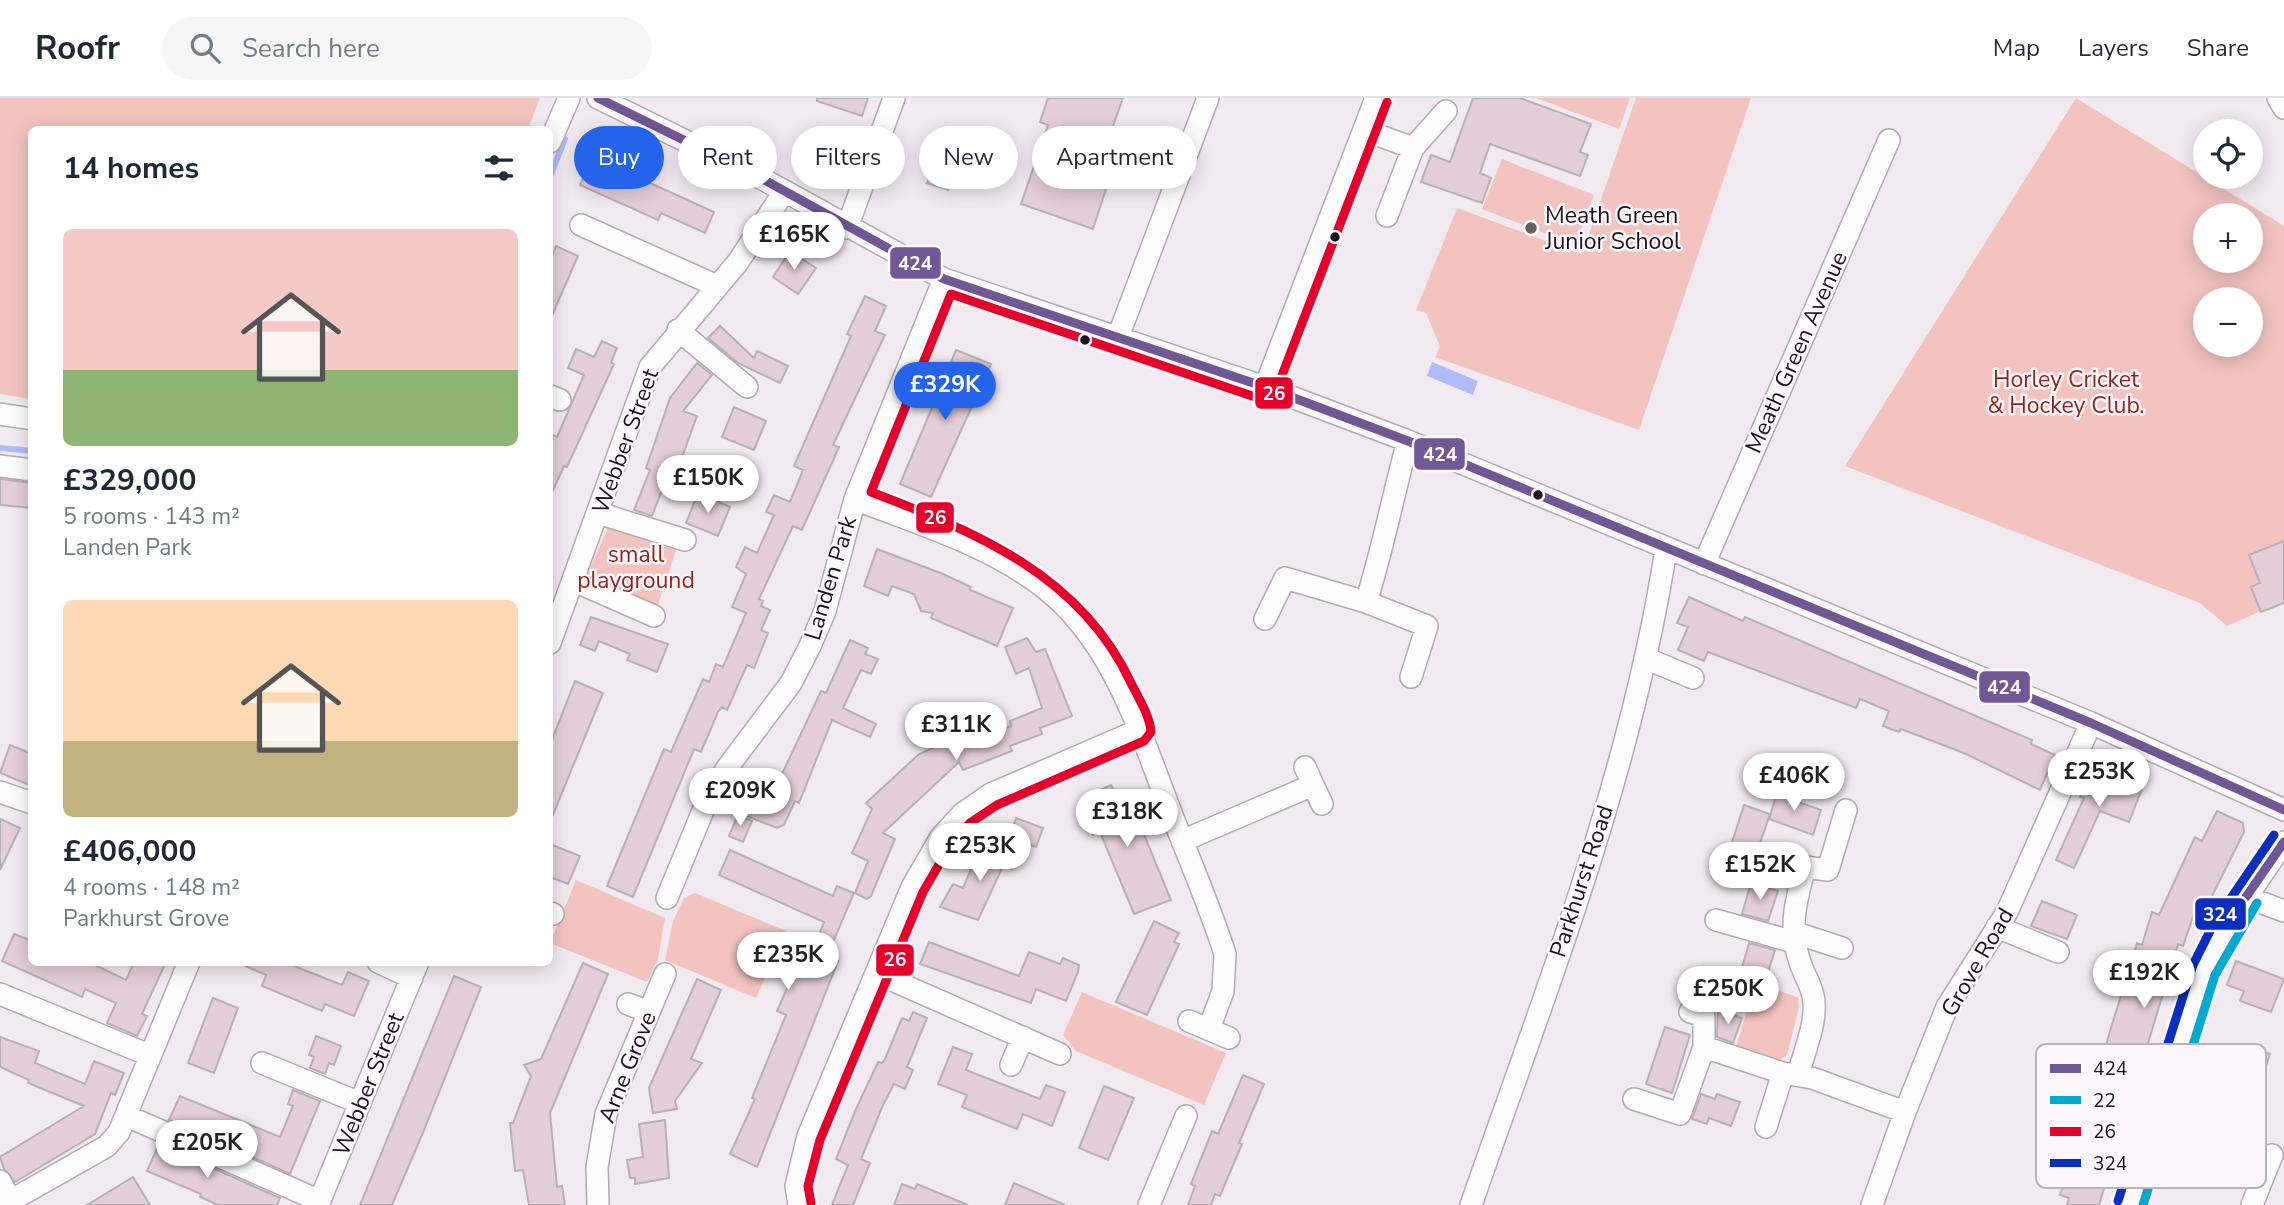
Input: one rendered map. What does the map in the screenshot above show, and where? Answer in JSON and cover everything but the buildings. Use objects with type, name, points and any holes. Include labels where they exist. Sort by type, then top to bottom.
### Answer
[{"type":"street","points":[[553,135],[569,98]]},
{"type":"street","points":[[598,98],[784,192],[944,279],[1265,387],[1408,441],[2091,723],[2284,810]]},
{"type":"street","points":[[848,228],[894,98]]},
{"type":"street","points":[[1118,337],[1208,98]]},
{"type":"street","points":[[1265,387],[1376,98]]},
{"type":"street","points":[[2278,98],[2284,108]]},
{"type":"street","points":[[1387,216],[1413,148],[1446,111]]},
{"type":"street","points":[[1364,130],[1413,148]]},
{"type":"street","name":"Meath Green Avenue","points":[[1704,564],[1889,140]]},
{"type":"street","name":"Webber Street","points":[[553,624],[556,606],[574,581],[650,367],[678,330],[738,262],[784,192]]},
{"type":"street","points":[[581,225],[717,286]]},
{"type":"street","name":"Landen Park","points":[[667,898],[691,870],[707,800],[727,768],[792,683],[810,646],[825,611],[855,499],[944,279]]},
{"type":"street","points":[[678,330],[747,387]]},
{"type":"street","points":[[0,414],[28,418]]},
{"type":"street","points":[[1366,602],[1386,538],[1390,504],[1408,441]]},
{"type":"street","points":[[0,466],[28,470]]},
{"type":"street","points":[[855,499],[976,547],[1015,567],[1045,588],[1076,618],[1102,654],[1139,730],[1225,954],[1223,991],[1199,1025],[1229,1038]]},
{"type":"street","points":[[598,513],[685,540]]},
{"type":"street","name":"Parkhurst Road","points":[[1471,1205],[1588,869],[1656,617],[1666,549]]},
{"type":"street","points":[[1265,619],[1285,578],[1366,602],[1427,626],[1411,677]]},
{"type":"street","points":[[574,581],[654,616]]},
{"type":"street","points":[[1645,658],[1693,678]]},
{"type":"street","name":"Grove Road","points":[[1872,1205],[1947,1007],[2007,912],[2091,723]]},
{"type":"street","points":[[799,1205],[796,1186],[808,1136],[925,860],[962,814],[991,794],[1139,730]]},
{"type":"street","points":[[1182,841],[1313,785]]},
{"type":"street","points":[[0,792],[28,802]]},
{"type":"street","points":[[1773,856],[1805,867],[1828,870],[1846,810]]},
{"type":"street","points":[[2179,1044],[2194,995],[2224,930],[2284,842]]},
{"type":"street","points":[[1766,1127],[1791,1074],[1815,1004],[1812,988],[1793,937],[1794,906],[1805,867]]},
{"type":"street","points":[[2246,897],[2284,911]]},
{"type":"street","points":[[1716,920],[1842,948]]},
{"type":"street","points":[[1997,927],[2057,952]]},
{"type":"street","points":[[0,1181],[7,1203],[107,1146],[127,1116],[149,1055],[187,966]]},
{"type":"street","points":[[396,966],[415,970]]},
{"type":"street","name":"Webber Street","points":[[319,1203],[415,970]]},
{"type":"street","points":[[876,973],[1060,1054]]},
{"type":"street","name":"Arne Grove","points":[[598,1205],[599,1139],[606,1114],[665,974]]},
{"type":"street","points":[[0,994],[149,1055]]},
{"type":"street","points":[[628,1004],[649,1012]]},
{"type":"street","points":[[1634,1099],[1680,1114],[1704,1047],[1704,1016],[1690,1012]]},
{"type":"street","points":[[1011,1065],[1023,1037]]},
{"type":"street","points":[[1704,1047],[1905,1112]]},
{"type":"street","points":[[262,1063],[360,1103]]},
{"type":"street","points":[[127,1116],[319,1203]]},
{"type":"street","points":[[1149,1205],[1186,1116]]},
{"type":"street","points":[[2266,1170],[2272,1155]]},
{"type":"street","points":[[2130,1205],[2135,1188]]},
{"type":"street","points":[[2252,1205],[2259,1188]]},
{"type":"green space","points":[[0,98],[540,98],[529,126],[28,126],[28,399],[0,394]]},
{"type":"green space","points":[[1536,98],[1630,98],[1619,129]]},
{"type":"green space","points":[[1636,98],[1751,98],[1639,430],[1435,357],[1440,346],[1426,313],[1416,310],[1457,208],[1582,254]]},
{"type":"green space","name":"Horley Cricket & Hockey Club.","points":[[2076,98],[2193,170],[2193,189],[2224,189],[2247,203],[2193,203],[2193,273],[2263,273],[2263,213],[2284,226],[2284,601],[2227,626],[2200,603],[1845,466]]},
{"type":"green space","points":[[1502,159],[1594,195],[1575,245],[1482,209]]},
{"type":"green space","name":"small playground","points":[[608,528],[676,550],[657,608],[586,577]]},
{"type":"green space","points":[[576,880],[665,918],[658,959],[647,982],[553,944],[553,936]]},
{"type":"green space","points":[[695,893],[786,931],[756,998],[665,960],[673,921],[684,898]]},
{"type":"green space","points":[[1759,985],[1798,997],[1799,1007],[1787,1055],[1777,1061],[1736,1047],[1753,990]]},
{"type":"green space","points":[[1082,992],[1226,1053],[1204,1105],[1076,1051],[1063,1035]]},
{"type":"water","points":[[1432,362],[1478,381],[1473,395],[1427,376]]},
{"type":"waterway","points":[[553,169],[565,139]]},
{"type":"waterway","points":[[0,448],[28,451]]},
{"type":"transit line","name":"424","points":[[598,98],[759,177],[944,279],[1265,387],[1408,441],[2091,723],[2284,810]]},
{"type":"transit line","name":"26","points":[[811,1203],[808,1186],[820,1140],[923,892],[951,844],[970,823],[997,805],[1144,741],[1151,732],[1143,707],[1110,645],[1084,613],[1054,586],[1022,562],[986,542],[871,492],[951,294],[1261,399],[1270,398],[1276,391],[1387,102]]},
{"type":"transit line","name":"324","points":[[2168,1044],[2193,965],[2214,923],[2274,835]]},
{"type":"transit line","name":"424","points":[[2246,897],[2284,842]]},
{"type":"transit line","name":"22","points":[[2193,1044],[2215,975],[2257,903]]},
{"type":"transit line","name":"324","points":[[2118,1201],[2122,1188]]},
{"type":"transit line","name":"22","points":[[2143,1205],[2148,1188]]},
{"type":"place","name":"Meath Green Junior School","points":[[1531,228]]}]
